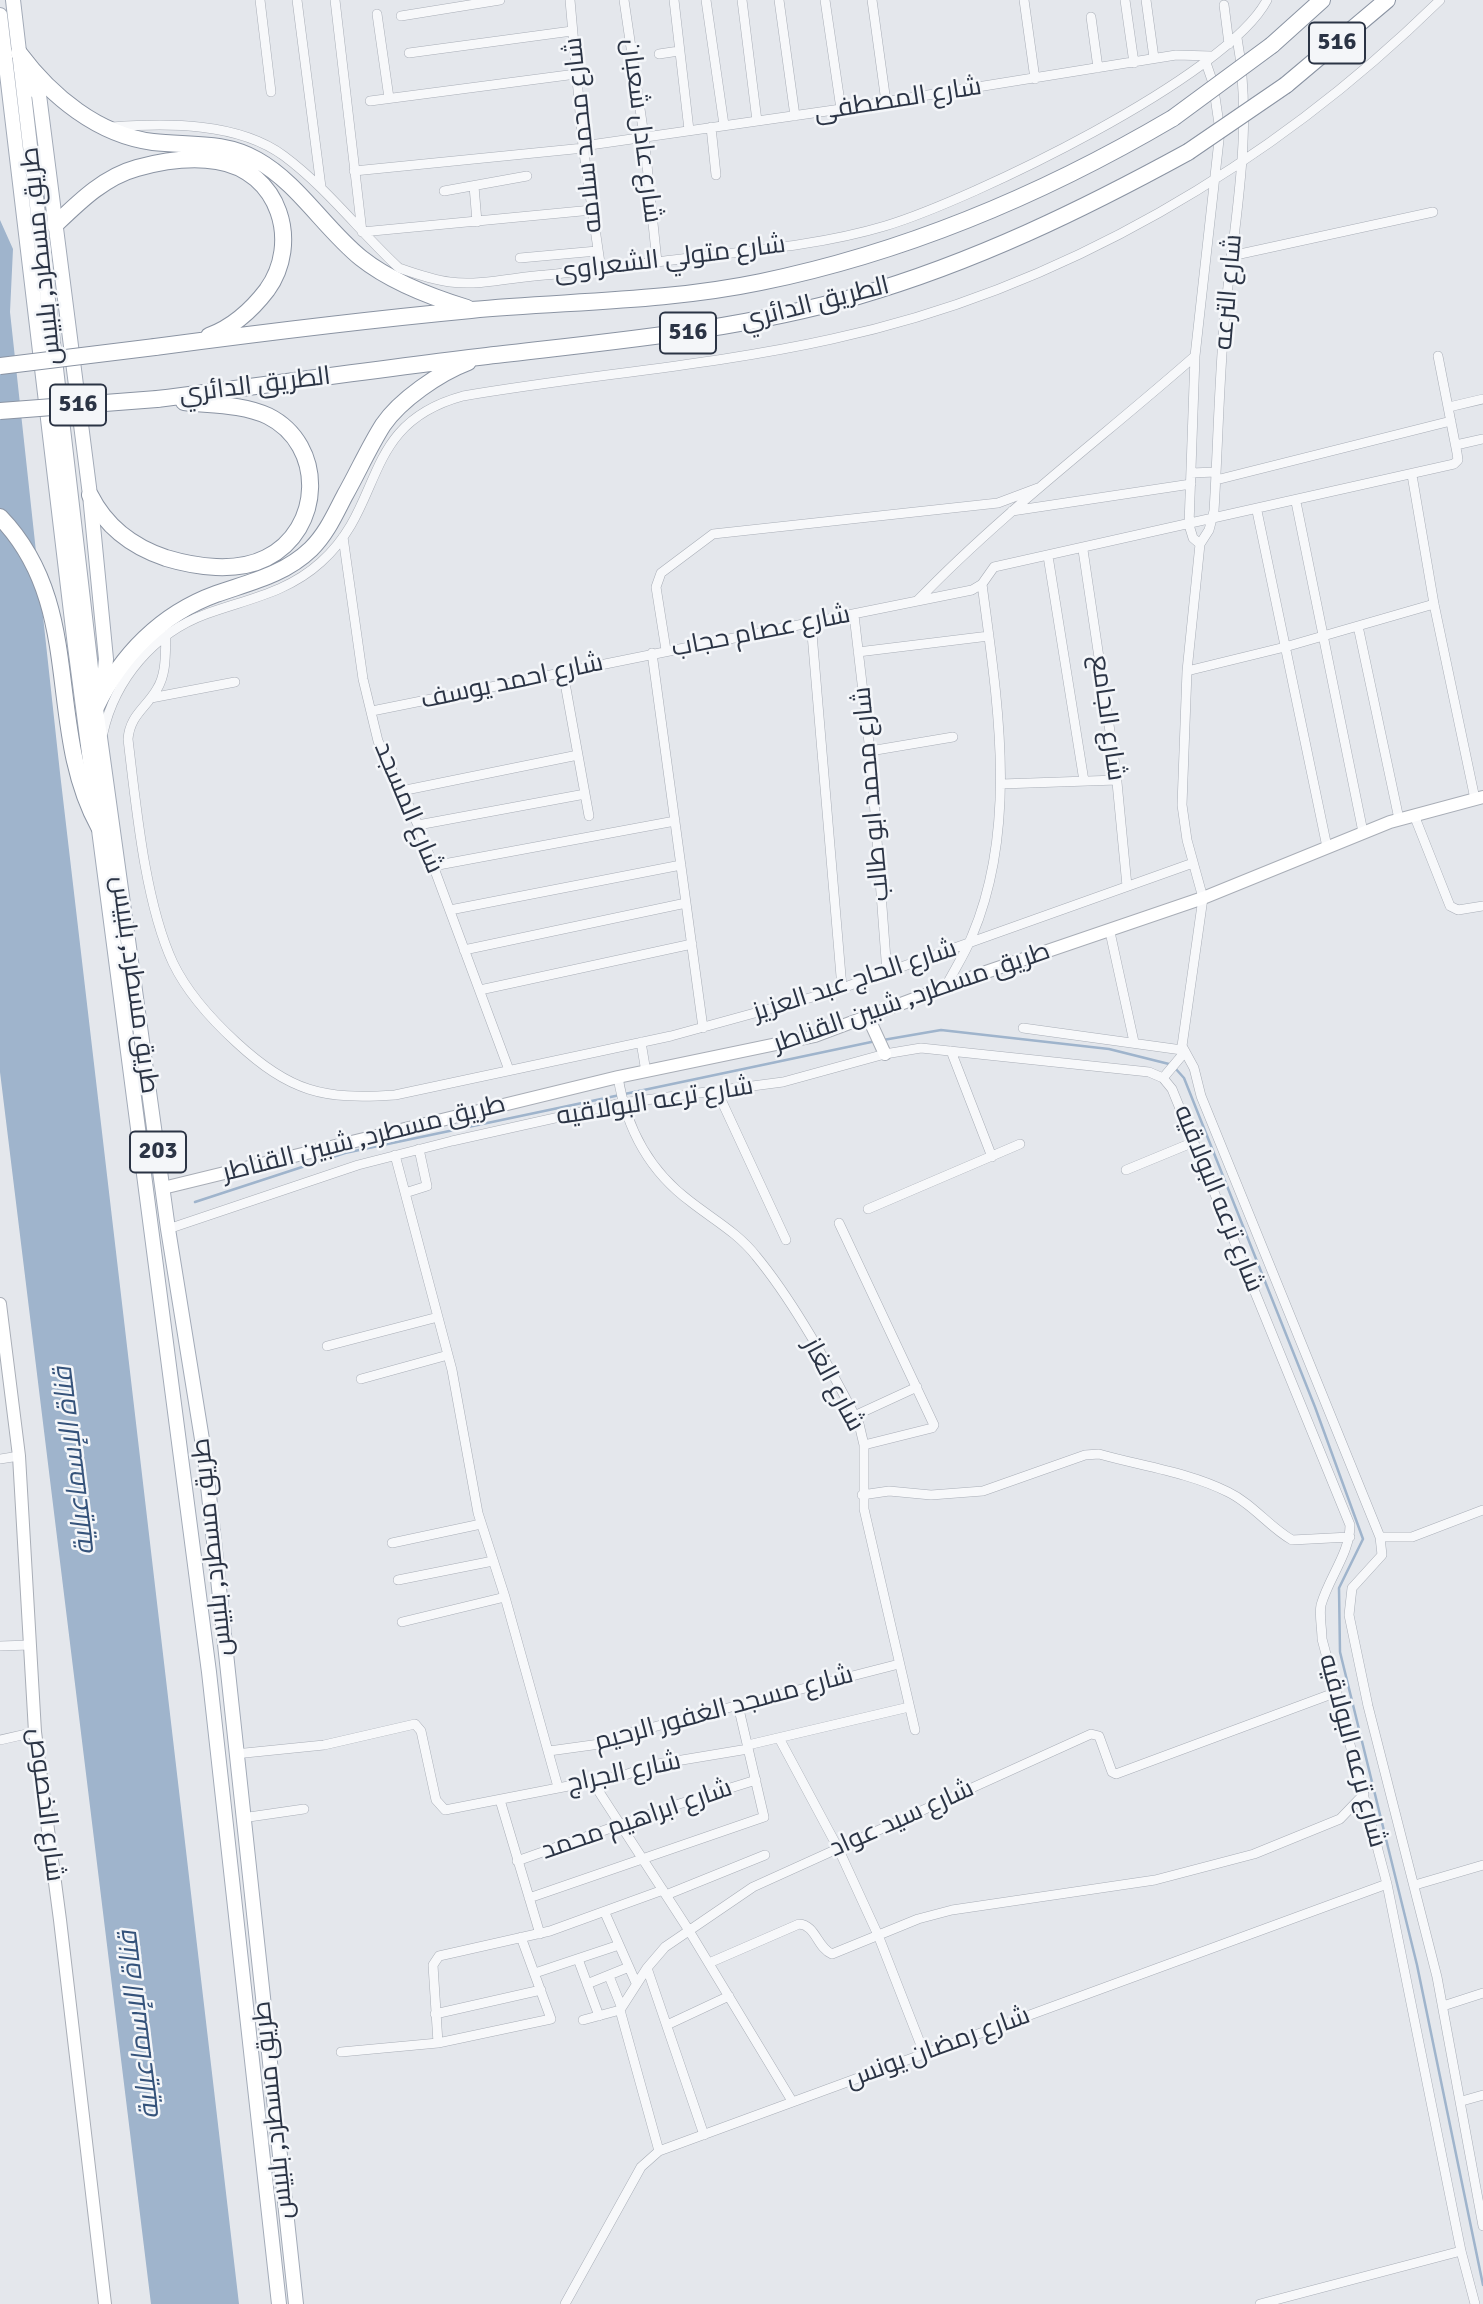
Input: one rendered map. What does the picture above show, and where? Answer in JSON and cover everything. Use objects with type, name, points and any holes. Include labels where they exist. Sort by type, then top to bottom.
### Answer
[{"type":"highway","name":"الطريق الدائري","points":[[0,366],[473,310],[696,293],[821,268],[907,243],[1003,206],[1115,152],[1173,118],[1272,45],[1322,0]]},
{"type":"highway","name":"الطريق الدائري","points":[[0,411],[157,399],[488,356],[645,340],[717,329],[858,296],[996,248],[1062,218],[1188,152],[1286,85],[1387,0]]},
{"type":"highway","points":[[19,53],[40,79],[65,102],[107,127],[152,142],[212,145],[249,156],[280,177],[361,258],[418,290],[473,310]]},
{"type":"highway","points":[[55,225],[90,192],[135,168],[161,162],[218,161],[252,177],[276,206],[283,224],[286,243],[282,265],[261,298],[242,317],[222,330],[191,342]]},
{"type":"highway","points":[[94,701],[130,653],[168,619],[199,601],[280,572],[302,557],[328,528],[384,423],[434,381],[464,364],[488,356]]},
{"type":"highway","points":[[89,495],[102,515],[127,539],[161,556],[191,564],[246,565],[273,554],[295,534],[310,498],[311,478],[297,441],[285,428],[248,409],[157,399]]},
{"type":"highway","points":[[0,517],[30,556],[50,601],[80,781],[99,827]]},
{"type":"main road","name":"طريق مسطرد, بلبيس","points":[[13,0],[94,701],[168,1229],[205,1458],[296,2304]]},
{"type":"main road","name":"طريق مسطرد, بلبيس","points":[[0,15],[99,827],[206,1646],[279,2304]]},
{"type":"main road","points":[[21,70],[39,95],[89,495],[106,659],[94,701]]},
{"type":"main road","name":"طريق مسطرد, شبين القناطر","points":[[163,1188],[618,1077],[816,1036],[944,988],[1110,932],[1363,832],[1479,798]]},
{"type":"main road","points":[[868,1017],[884,1052]]},
{"type":"main road","name":"شارع الخصوص","points":[[0,1304],[5,1385],[19,1456],[35,1732],[60,1920],[104,2304]]},
{"type":"street","points":[[260,0],[271,92]]},
{"type":"street","points":[[297,0],[321,187]]},
{"type":"street","points":[[335,0],[362,232],[592,210]]},
{"type":"street","points":[[401,16],[500,0]]},
{"type":"street","name":"شارع محمد سلامه","points":[[569,0],[584,147],[601,270]]},
{"type":"street","name":"شارع عادل شعبان","points":[[624,0],[644,136],[657,262]]},
{"type":"street","points":[[674,0],[689,130]]},
{"type":"street","points":[[706,0],[724,125]]},
{"type":"street","points":[[742,0],[757,121]]},
{"type":"street","points":[[779,0],[795,116]]},
{"type":"street","points":[[825,0],[841,109]]},
{"type":"street","points":[[872,0],[886,102]]},
{"type":"street","points":[[1024,0],[1035,79]]},
{"type":"street","points":[[1125,0],[1134,62]]},
{"type":"street","points":[[1146,0],[1154,58]]},
{"type":"street","name":"شارع متولي الشعراوى","points":[[107,127],[194,128],[242,135],[283,155],[321,187],[400,268],[450,282],[601,270],[775,248],[883,226],[917,214],[1050,155],[1173,84],[1233,41],[1267,0]]},
{"type":"street","points":[[101,742],[108,714],[127,676],[150,649],[166,635],[207,614],[289,586],[322,561],[343,537],[359,511],[388,444],[411,420],[440,403],[474,394],[785,349],[906,321],[981,297],[1055,268],[1242,162],[1372,64],[1440,0]]},
{"type":"street","name":"شارع الترعه","points":[[1202,894],[1182,805],[1187,671],[1200,544],[1211,521],[1216,476],[1245,97],[1224,5]]},
{"type":"street","points":[[377,14],[389,99]]},
{"type":"street","points":[[1091,17],[1098,68]]},
{"type":"street","points":[[409,53],[572,31]]},
{"type":"street","points":[[659,54],[679,51]]},
{"type":"street","name":"شارع المصطفى","points":[[354,171],[584,147],[1035,79],[1154,58],[1187,54],[1208,58]]},
{"type":"street","name":"شارع الترعه","points":[[1189,525],[1195,356],[1205,241],[1216,179],[1220,131],[1208,58]]},
{"type":"street","points":[[370,101],[576,74]]},
{"type":"street","points":[[711,127],[716,175]]},
{"type":"street","points":[[444,191],[527,176]]},
{"type":"street","points":[[474,186],[477,222]]},
{"type":"street","points":[[1231,256],[1433,212]]},
{"type":"street","points":[[520,258],[597,251]]},
{"type":"street","points":[[918,600],[1010,511],[1096,444],[1195,356]]},
{"type":"street","points":[[1438,356],[1456,445],[1483,439]]},
{"type":"street","points":[[1449,407],[1483,399]]},
{"type":"street","points":[[1191,473],[1216,476],[1451,421]]},
{"type":"street","name":"شارع عصام حجاب","points":[[703,1028],[652,653],[972,590],[982,584],[994,567],[1083,550],[1454,464],[1458,460],[1456,445]]},
{"type":"street","points":[[1412,475],[1434,604],[1479,798]]},
{"type":"street","points":[[1010,511],[1191,484]]},
{"type":"street","points":[[666,650],[656,587],[661,573],[713,534],[998,503],[1038,488]]},
{"type":"street","points":[[1296,502],[1363,832]]},
{"type":"street","points":[[1257,511],[1327,847]]},
{"type":"street","points":[[1189,525],[1193,538],[1200,544]]},
{"type":"street","name":"شارع المسجد","points":[[343,537],[363,679],[378,741],[418,825],[509,1070]]},
{"type":"street","name":"شارع الجامع","points":[[1083,550],[1116,780],[1127,886]]},
{"type":"street","points":[[1048,556],[1084,781]]},
{"type":"street","points":[[944,988],[968,944],[989,876],[1001,784],[982,584]]},
{"type":"street","points":[[1187,671],[1285,647],[1434,604]]},
{"type":"street","name":"شارع محمد ابو طالب","points":[[854,615],[870,751],[887,972]]},
{"type":"street","points":[[811,622],[842,988]]},
{"type":"street","points":[[1357,626],[1399,820]]},
{"type":"street","name":"شارع الحاج عبد العزيز","points":[[166,635],[164,672],[151,698],[133,718],[128,739],[154,906],[173,964],[206,1015],[251,1057],[286,1081],[310,1092],[355,1098],[395,1094],[703,1028],[842,988],[1127,886],[1194,867]]},
{"type":"street","points":[[858,653],[989,636]]},
{"type":"street","name":"شارع احمد يوسف","points":[[372,711],[652,653]]},
{"type":"street","points":[[563,672],[589,816]]},
{"type":"street","points":[[151,698],[236,682]]},
{"type":"street","points":[[870,751],[953,737]]},
{"type":"street","points":[[401,792],[578,754]]},
{"type":"street","points":[[1001,784],[1116,780]]},
{"type":"street","points":[[418,825],[584,794]]},
{"type":"street","points":[[1414,815],[1450,906],[1458,910],[1483,906]]},
{"type":"street","points":[[433,866],[675,821]]},
{"type":"street","points":[[450,910],[681,865]]},
{"type":"street","points":[[1165,1076],[1182,1054],[1202,894]]},
{"type":"street","points":[[464,950],[686,903]]},
{"type":"street","points":[[1110,932],[1134,1042]]},
{"type":"street","points":[[480,990],[692,944]]},
{"type":"street","points":[[1023,1028],[1134,1042],[1182,1054]]},
{"type":"street","points":[[641,1042],[646,1072]]},
{"type":"street","name":"شارع ترعه البولاقيه","points":[[168,1229],[419,1149],[622,1103],[803,1078],[884,1052],[921,1048],[1149,1072],[1165,1076],[1345,1507],[1350,1537],[1320,1608],[1322,1639],[1387,1884],[1461,2250],[1475,2304]]},
{"type":"street","points":[[951,1051],[992,1157]]},
{"type":"street","name":"شارع ترعه البولاقيه","points":[[1182,1054],[1194,1068],[1201,1096],[1381,1536],[1382,1555],[1352,1588],[1349,1615],[1367,1706],[1415,1885],[1443,2006],[1483,2226]]},
{"type":"street","name":"شارع الغاز","points":[[618,1077],[622,1103],[634,1136],[658,1171],[690,1202],[733,1231],[757,1257],[786,1298],[854,1416],[864,1445],[862,1495],[915,1730]]},
{"type":"street","points":[[717,1091],[786,1240]]},
{"type":"street","points":[[1126,1170],[1194,1142]]},
{"type":"street","points":[[868,1209],[1020,1144]]},
{"type":"street","points":[[405,1192],[427,1185],[419,1149]]},
{"type":"street","points":[[395,1155],[448,1355],[481,1524],[505,1597],[558,1787]]},
{"type":"street","points":[[839,1223],[934,1423],[932,1428],[864,1445]]},
{"type":"street","points":[[327,1346],[438,1317]]},
{"type":"street","points":[[360,1379],[448,1355]]},
{"type":"street","points":[[854,1416],[917,1387]]},
{"type":"street","points":[[862,1495],[889,1491],[931,1494],[983,1491],[1085,1455],[1099,1454],[1193,1478],[1229,1493],[1263,1515],[1292,1541],[1350,1537]]},
{"type":"street","points":[[0,1459],[19,1456]]},
{"type":"street","points":[[1381,1536],[1412,1537],[1483,1510]]},
{"type":"street","points":[[392,1543],[481,1524]]},
{"type":"street","points":[[398,1580],[493,1561]]},
{"type":"street","points":[[402,1622],[505,1597]]},
{"type":"street","points":[[0,1646],[30,1645]]},
{"type":"street","name":"شارع مسجد الغفور الرحيم","points":[[549,1751],[612,1742],[630,1733],[900,1664]]},
{"type":"street","name":"شارع سيد عواد","points":[[620,2008],[665,1947],[753,1887],[1091,1734],[1099,1736],[1112,1772],[1116,1774],[1337,1692]]},
{"type":"street","points":[[528,1898],[762,1818],[765,1812],[738,1705]]},
{"type":"street","name":"شارع الجراج","points":[[235,1754],[324,1745],[411,1723],[421,1731],[436,1800],[442,1809],[625,1776],[652,1765],[748,1747],[909,1707]]},
{"type":"street","points":[[0,1740],[35,1732]]},
{"type":"street","points":[[779,1738],[838,1848],[878,1935],[924,2053]]},
{"type":"street","name":"شارع ابراهيم محمد","points":[[517,1861],[756,1780]]},
{"type":"street","points":[[592,1781],[688,1929],[792,2101]]},
{"type":"street","points":[[709,1963],[799,1924],[810,1928],[829,1954],[952,1910],[1155,1880],[1254,1854],[1340,1819],[1364,1794]]},
{"type":"street","points":[[500,1800],[540,1934]]},
{"type":"street","points":[[242,1818],[304,1810]]},
{"type":"street","points":[[438,2043],[433,1965],[436,1958],[540,1934],[665,1893],[765,1855]]},
{"type":"street","points":[[1415,1885],[1483,1865]]},
{"type":"street","name":"شارع رمضان يونس","points":[[565,2304],[641,2167],[659,2151],[1387,1884]]},
{"type":"street","points":[[605,1913],[636,1983]]},
{"type":"street","points":[[341,2052],[438,2043],[551,2019],[522,1937]]},
{"type":"street","points":[[535,1973],[620,1945]]},
{"type":"street","points":[[578,1959],[599,2017]]},
{"type":"street","points":[[587,1984],[629,1967]]},
{"type":"street","points":[[647,1968],[704,2135]]},
{"type":"street","points":[[608,1976],[620,2008],[659,2151]]},
{"type":"street","points":[[435,2014],[541,1990]]},
{"type":"street","points":[[1443,2006],[1483,1993]]},
{"type":"street","points":[[667,2025],[729,1996]]},
{"type":"street","points":[[583,2020],[620,2008]]},
{"type":"street","points":[[1462,2101],[1483,2095]]},
{"type":"street","points":[[1260,2304],[1461,2250]]},
{"type":"water","name":"قناة الإسماعيلية","points":[[0,220],[13,249],[10,312],[60,773],[239,2304],[151,2304],[0,1072]]},
{"type":"waterway","points":[[883,1040],[941,1030],[1109,1049],[1169,1064]]},
{"type":"waterway","points":[[195,1202],[345,1153],[876,1041]]},
{"type":"waterway","points":[[1175,1068],[1184,1078],[1315,1407],[1363,1539],[1339,1588],[1340,1652],[1417,1965],[1483,2285]]}]
